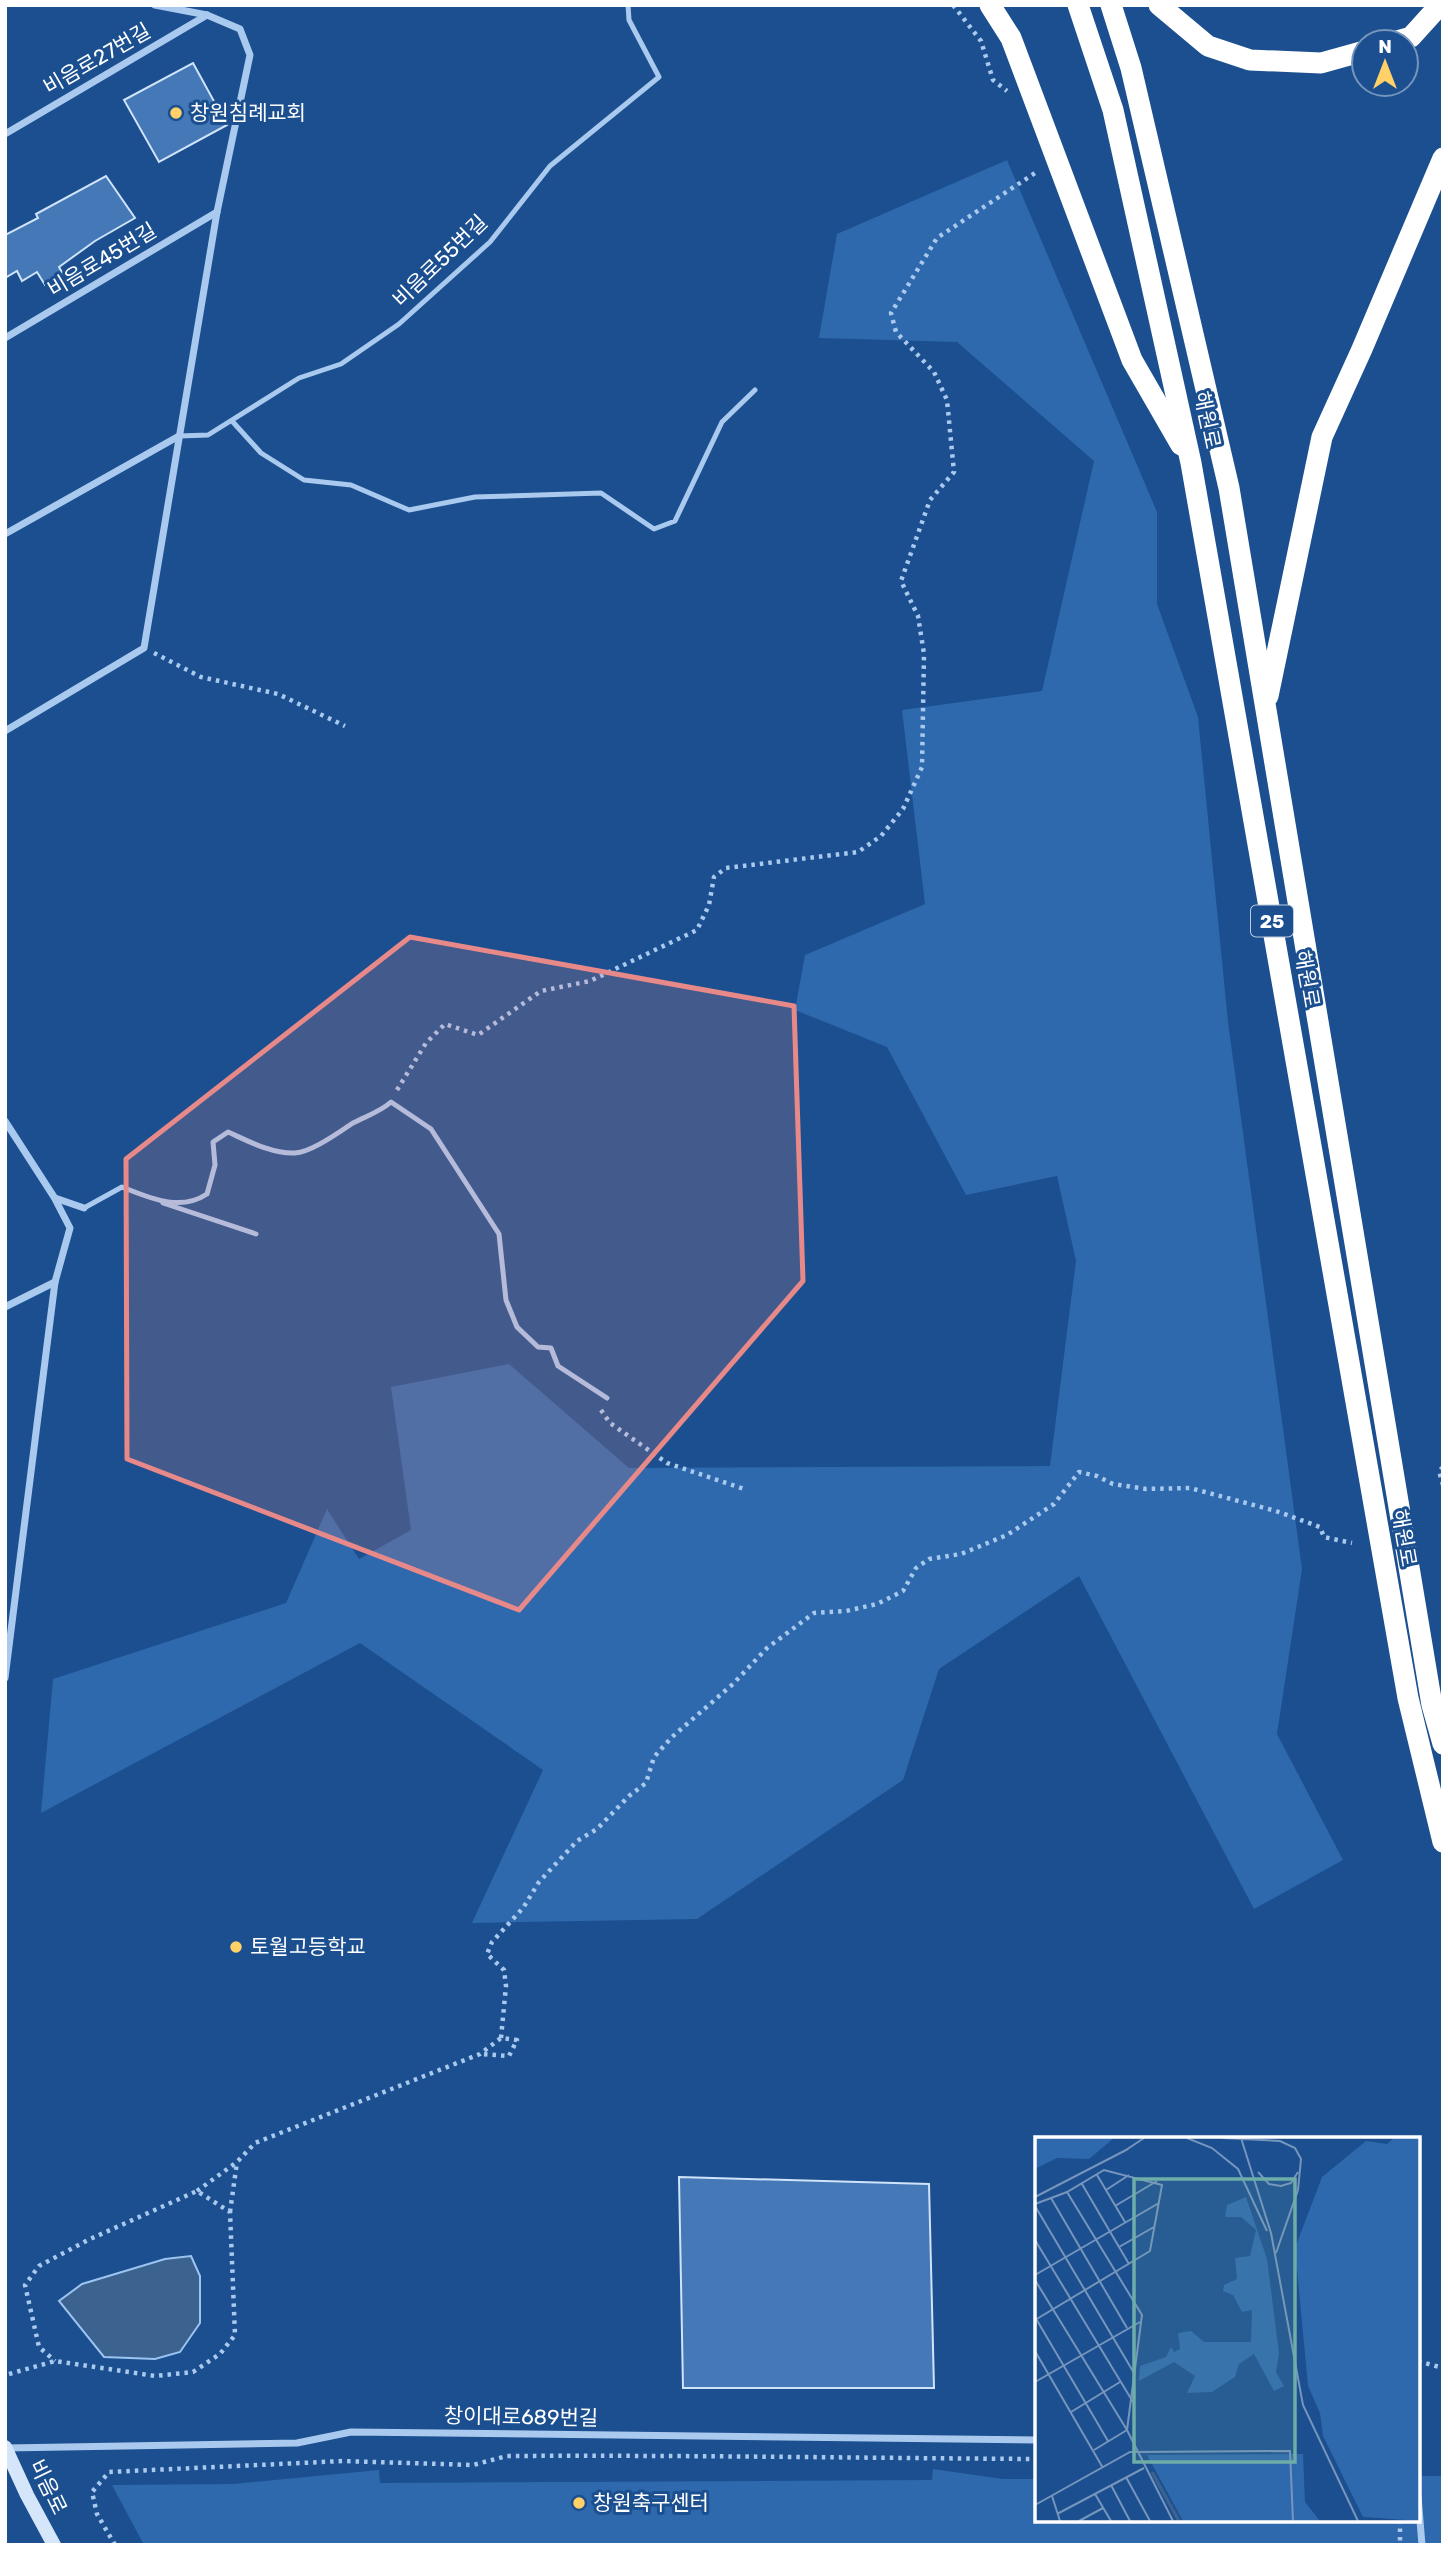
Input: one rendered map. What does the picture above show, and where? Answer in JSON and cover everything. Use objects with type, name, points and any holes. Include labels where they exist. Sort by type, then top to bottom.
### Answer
[{"type":"highway","points":[[990,5],[1011,38],[1132,360],[1191,464]]},
{"type":"highway","name":"해원로","points":[[1078,5],[1113,110],[1191,464],[1408,1698],[1443,1842]]},
{"type":"highway","name":"해원로","points":[[1111,5],[1131,68],[1229,488],[1432,1705],[1443,1744]]},
{"type":"highway","points":[[1159,5],[1208,46],[1250,60],[1321,63],[1350,55]]},
{"type":"highway","points":[[1419,28],[1440,5]]},
{"type":"highway","points":[[1266,708],[1322,437],[1443,158]]},
{"type":"street","name":"비음로27번길","points":[[155,5],[207,15],[240,29],[250,55],[218,212]]},
{"type":"street","name":"비음로27번길","points":[[5,134],[207,15]]},
{"type":"street","name":"비음로45번길","points":[[5,338],[218,212]]},
{"type":"street","points":[[5,732],[144,648],[218,212]]},
{"type":"street","name":"비음로55번길","points":[[5,534],[179,436]]},
{"type":"street","points":[[5,1121],[54,1197],[70,1228],[55,1282],[5,1678]]},
{"type":"street","points":[[54,1197],[84,1208]]},
{"type":"street","points":[[5,1307],[55,1282]]},
{"type":"street","name":"창이대로689번길","points":[[5,2448],[297,2443],[351,2432],[1035,2440]]},
{"type":"street","name":"비음로","points":[[5,2448],[54,2545]]},
{"type":"street","points":[[1420,2520],[1422,2545]]},
{"type":"lane","name":"비음로55번길","points":[[179,436],[208,435],[299,378],[341,364],[399,324],[490,242],[550,166],[659,77],[629,20],[628,5]]},
{"type":"lane","points":[[232,421],[261,453],[304,480],[351,485],[410,510],[475,496],[601,493],[654,529],[675,521],[722,422],[755,390]]},
{"type":"lane","points":[[157,1200],[194,1202],[207,1194],[215,1165],[213,1142],[228,1132],[258,1146],[296,1153],[319,1144],[366,1116],[383,1110],[391,1102],[431,1129],[499,1234],[506,1300],[517,1327],[538,1347],[551,1348],[558,1366],[607,1398]]},
{"type":"lane","points":[[84,1208],[122,1187],[256,1234]]},
{"type":"path","points":[[953,5],[981,41],[993,80],[1011,94]]},
{"type":"path","points":[[405,1077],[426,1043],[445,1024],[478,1035],[541,991],[590,981],[697,930],[709,905],[714,877],[726,868],[858,852],[881,836],[903,809],[922,767],[924,654],[918,616],[901,582],[930,500],[954,472],[947,400],[934,372],[896,332],[891,313],[937,237],[1038,171],[1036,160]]},
{"type":"path","points":[[144,648],[201,677],[278,694],[345,726]]},
{"type":"path","points":[[577,1378],[610,1423],[667,1463],[747,1490]]},
{"type":"path","points":[[1443,1467],[1439,1471],[1443,1485]]},
{"type":"path","points":[[501,2038],[506,1986],[504,1970],[487,1954],[492,1942],[523,1908],[539,1882],[577,1841],[597,1829],[629,1796],[646,1783],[654,1757],[672,1737],[733,1684],[767,1648],[814,1613],[846,1611],[877,1604],[903,1591],[916,1568],[929,1559],[961,1554],[991,1543],[1054,1504],[1079,1472],[1097,1476],[1113,1485],[1146,1489],[1189,1488],[1276,1511],[1320,1527],[1325,1537],[1352,1542]]},
{"type":"path","points":[[55,2361],[39,2347],[25,2285],[39,2266],[88,2240],[197,2191],[237,2162],[255,2143],[480,2054],[501,2038],[517,2040],[509,2056],[480,2054]]},
{"type":"path","points":[[9,2374],[55,2361],[155,2376],[192,2372],[220,2354],[235,2335],[230,2212],[237,2162]]},
{"type":"path","points":[[197,2191],[230,2212]]},
{"type":"path","points":[[1420,2362],[1443,2368]]},
{"type":"path","points":[[116,2545],[97,2514],[92,2492],[109,2472],[343,2461],[474,2465],[507,2456],[746,2455],[796,2458],[1035,2459]]},
{"type":"path","points":[[1399,2522],[1400,2545]]},
{"type":"highlighted area","points":[[410,937],[794,1006],[803,1281],[519,1610],[127,1459],[126,1159]]},
{"type":"shaded area","points":[[1007,160],[1157,512],[1157,604],[1198,717],[1228,1022],[1302,1569],[1277,1734],[1343,1860],[1254,1909],[1079,1576],[939,1669],[903,1780],[697,1919],[472,1923],[543,1770],[360,1643],[41,1813],[53,1679],[286,1603],[327,1509],[359,1559],[411,1530],[391,1387],[509,1364],[629,1468],[1050,1466],[1076,1261],[1057,1176],[966,1195],[887,1047],[795,1010],[805,955],[925,904],[902,710],[1042,691],[1094,461],[957,342],[819,338],[837,234]]},
{"type":"shaded area","points":[[191,2256],[200,2276],[200,2323],[180,2352],[155,2359],[104,2357],[59,2301],[82,2284],[165,2259]]},
{"type":"shaded area","name":"창원축구센터","points":[[933,2469],[1003,2479],[1035,2479],[1035,2522],[1420,2522],[1420,2476],[1443,2476],[1443,2545],[144,2545],[112,2485],[233,2484],[379,2470],[380,2483],[932,2480]]},
{"type":"building","name":"창원침례교회","points":[[193,63],[227,125],[159,162],[124,100]]},
{"type":"building","points":[[106,176],[135,218],[95,241],[59,267],[63,274],[45,285],[37,272],[22,281],[17,271],[5,278],[5,235],[38,218],[36,214]]},
{"type":"building","points":[[679,2177],[929,2184],[934,2388],[683,2388]]},
{"type":"place","name":"창원침례교회","points":[[176,113]]},
{"type":"place","name":"토월고등학교","points":[[236,1947]]},
{"type":"place","name":"창원축구센터","points":[[579,2503]]}]
